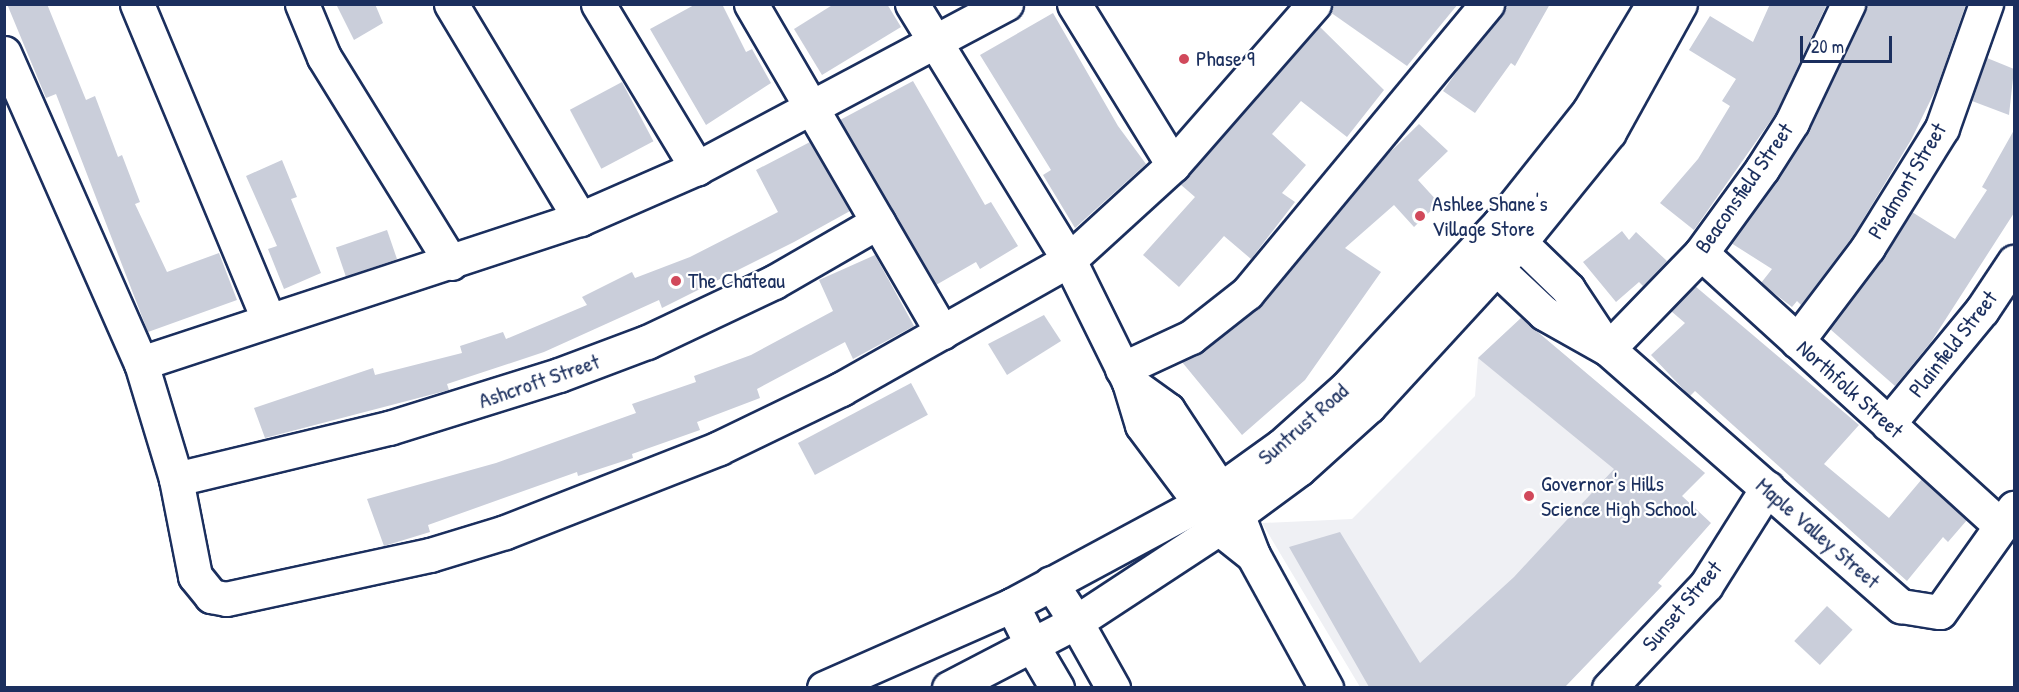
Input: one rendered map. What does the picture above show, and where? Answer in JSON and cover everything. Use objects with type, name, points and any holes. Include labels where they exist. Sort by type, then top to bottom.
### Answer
[{"type":"street","points":[[137,4],[268,319]]},
{"type":"street","points":[[302,4],[324,57],[451,263]]},
{"type":"street","points":[[451,4],[580,219]]},
{"type":"street","points":[[598,4],[697,168]]},
{"type":"street","points":[[751,4],[809,108],[942,332]]},
{"type":"street","points":[[912,4],[1069,260],[1125,375],[1168,410],[1220,509],[1253,555],[1326,687]]},
{"type":"street","points":[[141,363],[268,319],[451,263],[580,219],[697,168],[809,108],[937,44],[1006,4]]},
{"type":"street","points":[[1074,4],[1173,165]]},
{"type":"street","points":[[4,53],[141,363],[176,479],[200,587],[211,596],[243,596],[430,555],[589,501],[718,448],[841,389],[1069,260],[1173,165],[1314,4]]},
{"type":"street","points":[[1125,375],[1191,338],[1247,293],[1487,4]]},
{"type":"street","name":"Suntrust Road","points":[[1510,233],[1589,111],[1653,4]]},
{"type":"street","name":"Suntrust Road","points":[[949,687],[1033,647],[1076,622],[1220,509],[1348,386],[1487,259],[1609,132],[1680,4]]},
{"type":"street","name":"Beaconsfield Street","points":[[1608,349],[1701,253],[1792,122],[1848,4]]},
{"type":"street","name":"Piedmont Street","points":[[1797,341],[1868,247],[1942,128],[1986,4]]},
{"type":"street","name":"Ashcroft Street","points":[[176,479],[389,428],[559,375],[647,342],[774,282],[878,222]]},
{"type":"street","points":[[1510,233],[1568,289],[1608,349]]},
{"type":"street","name":"Northfolk Street","points":[[1701,253],[1888,424],[2007,516]]},
{"type":"street","points":[[1487,259],[1544,313],[1608,349]]},
{"type":"street","name":"Plainfield Street","points":[[1888,424],[1982,310],[2014,262]]},
{"type":"street","name":"Maple Valley Street","points":[[1608,349],[1901,606],[1920,612],[1940,612],[1953,597],[2007,516]]},
{"type":"street","name":"Sunset Street","points":[[1609,687],[1706,585],[1767,488]]},
{"type":"street","name":"Suntrust Road","points":[[824,687],[1012,605],[1051,583],[1220,509]]},
{"type":"street","points":[[1051,583],[1113,687]]},
{"type":"street","points":[[1012,605],[1057,687]]},
{"type":"shaded area","name":"Governor's Hills Science High School","points":[[1521,318],[1705,473],[1489,687],[1360,687],[1262,523],[1352,519],[1475,396],[1478,358]]},
{"type":"building","points":[[7,4],[47,4],[86,100],[95,96],[118,157],[122,155],[140,202],[135,204],[167,272],[219,253],[237,300],[148,332],[56,94],[46,98]]},
{"type":"building","points":[[336,4],[375,4],[383,23],[354,40]]},
{"type":"building","points":[[696,4],[722,4],[746,52],[752,49],[771,83],[706,125],[650,29]]},
{"type":"building","points":[[834,4],[887,4],[901,27],[822,75],[794,29]]},
{"type":"building","points":[[1332,4],[1458,4],[1407,66],[1330,12]]},
{"type":"building","points":[[1505,4],[1550,4],[1515,66],[1511,63],[1475,113],[1443,91]]},
{"type":"building","points":[[1770,4],[1827,4],[1776,113],[1694,230],[1660,203],[1698,159],[1730,106],[1722,101],[1736,79],[1689,50],[1710,16],[1753,42]]},
{"type":"building","points":[[1866,4],[1966,4],[1937,87],[1911,140],[1853,236],[1801,305],[1797,301],[1792,307],[1761,283],[1772,269],[1731,243],[1808,132]]},
{"type":"building","points":[[1053,13],[1118,126],[1146,164],[1075,228],[1043,175],[1051,170],[980,55]]},
{"type":"building","points":[[1319,26],[1384,90],[1347,137],[1301,101],[1272,134],[1306,165],[1282,193],[1295,202],[1251,259],[1224,236],[1179,287],[1143,255],[1195,197],[1180,184]]},
{"type":"building","points":[[1987,58],[2014,69],[2009,115],[1972,101]]},
{"type":"building","points":[[913,81],[985,205],[991,202],[1018,246],[980,269],[976,262],[936,285],[840,120]]},
{"type":"building","points":[[622,82],[653,141],[601,169],[570,110]]},
{"type":"building","points":[[1419,124],[1448,151],[1418,180],[1439,203],[1414,227],[1394,205],[1345,248],[1381,272],[1305,380],[1242,435],[1182,362],[1203,352],[1261,305],[1380,162]]},
{"type":"building","points":[[2014,130],[2014,213],[1931,342],[1895,386],[1830,329],[1912,212],[1955,239],[1987,190],[1982,187]]},
{"type":"building","points":[[810,142],[850,211],[794,242],[662,308],[659,300],[544,352],[447,384],[449,390],[265,438],[254,408],[373,368],[375,375],[462,353],[460,346],[503,332],[506,339],[587,305],[582,297],[632,272],[635,278],[690,257],[778,212],[756,170]]},
{"type":"building","points":[[282,160],[297,197],[291,199],[321,273],[284,289],[268,249],[277,246],[246,176]]},
{"type":"building","points":[[387,230],[397,259],[346,277],[336,248]]},
{"type":"building","points":[[1622,231],[1629,240],[1636,232],[1667,261],[1643,286],[1639,282],[1616,302],[1583,262]]},
{"type":"building","points":[[875,255],[914,326],[853,359],[845,342],[757,389],[760,398],[697,422],[700,430],[632,454],[633,458],[578,476],[577,472],[428,525],[430,532],[384,546],[367,499],[496,463],[636,413],[632,404],[696,382],[694,376],[751,355],[833,311],[819,280]]},
{"type":"building","points":[[1695,286],[1859,425],[1824,464],[1889,518],[1922,479],[1967,520],[1948,542],[1943,537],[1907,581],[1695,391],[1690,396],[1651,355],[1685,323],[1671,311]]},
{"type":"building","points":[[1044,315],[1061,341],[1007,375],[988,344]]},
{"type":"building","points":[[1521,318],[1705,473],[1682,496],[1711,523],[1658,583],[1662,586],[1565,687],[1369,687],[1289,547],[1340,532],[1420,663],[1514,577],[1614,469],[1478,358]]},
{"type":"building","points":[[911,383],[928,415],[815,475],[798,443]]},
{"type":"building","points":[[1827,606],[1853,630],[1820,665],[1794,641]]},
{"type":"place","name":"Phase 9","points":[[1184,59]]},
{"type":"place","name":"Ashlee Shane's Village Store","points":[[1420,216]]},
{"type":"place","name":"The Chateau","points":[[676,281]]},
{"type":"place","name":"Governor's Hills Science High School","points":[[1529,496]]}]
